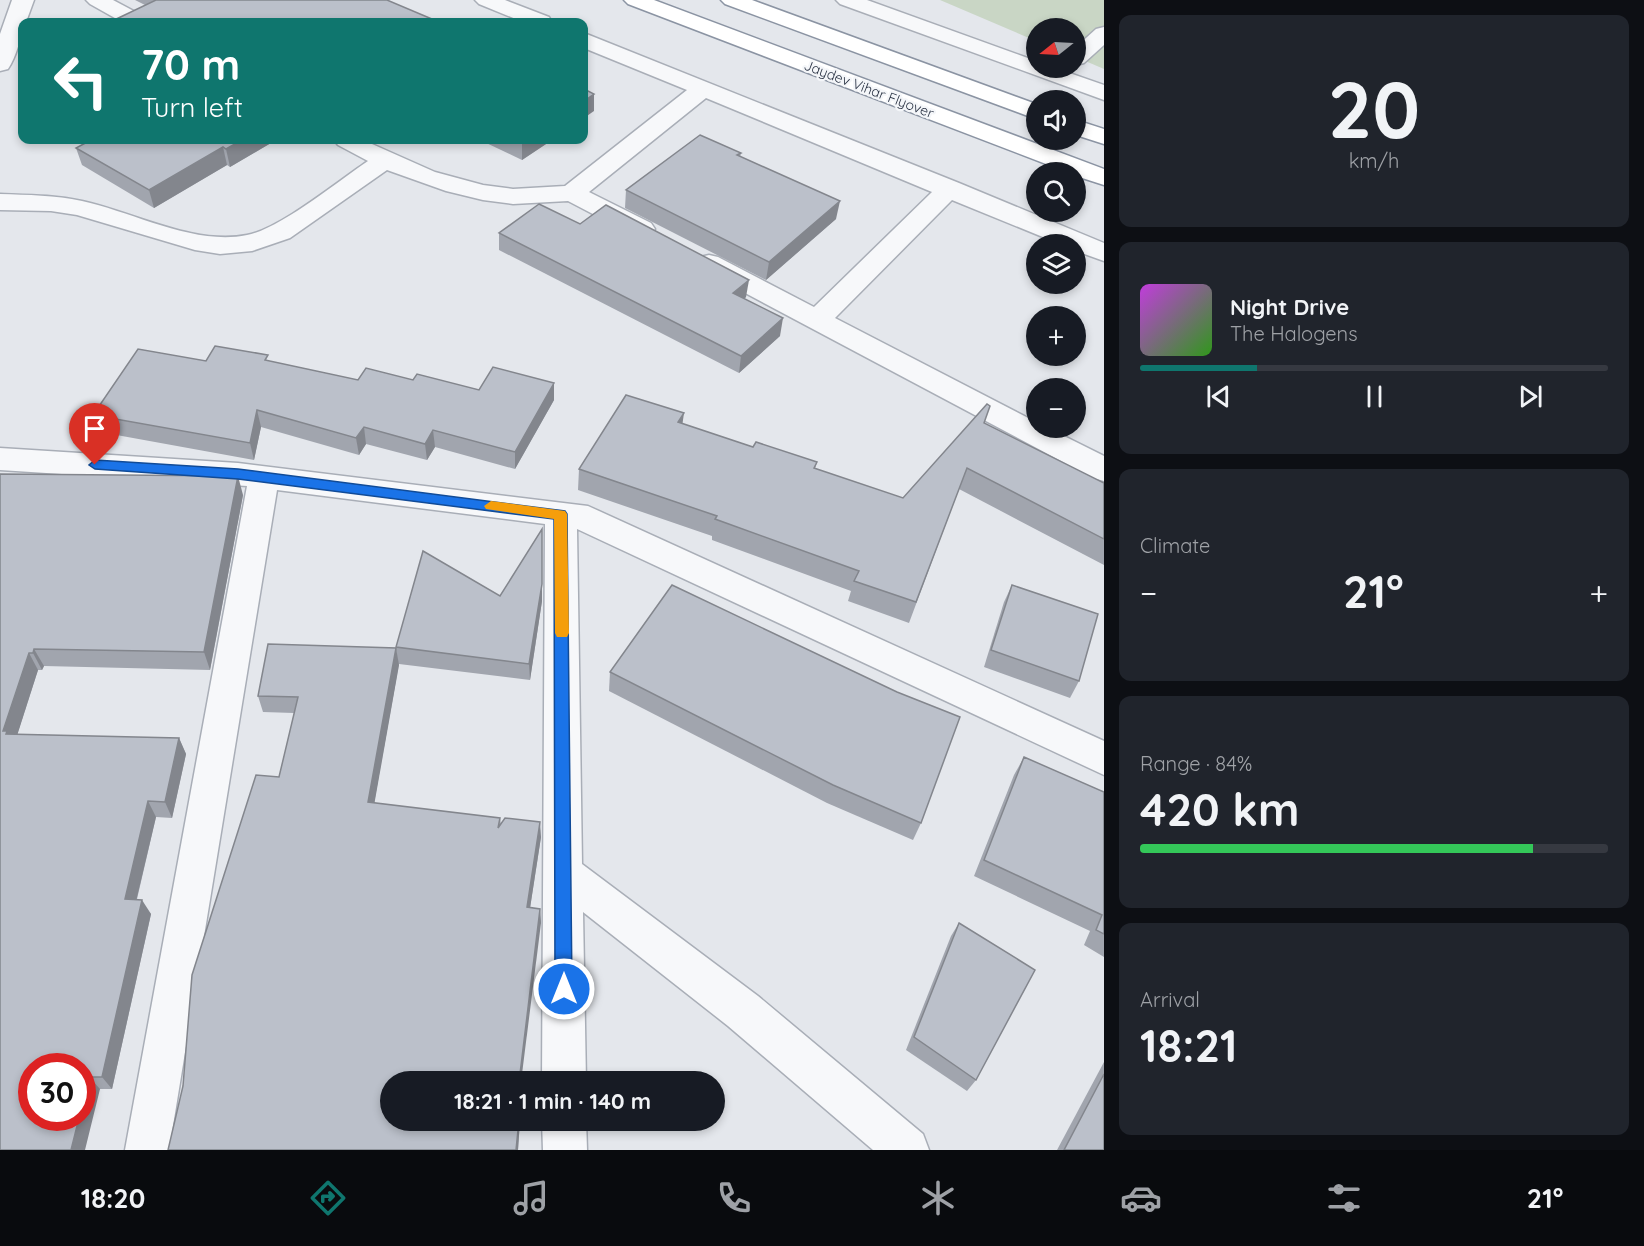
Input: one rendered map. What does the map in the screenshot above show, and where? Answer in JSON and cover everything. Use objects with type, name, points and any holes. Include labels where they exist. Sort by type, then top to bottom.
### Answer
[{"type":"highway","name":"Jaydev Vihar Flyover","points":[[634,0],[1104,178]]},
{"type":"highway","points":[[732,0],[1026,108]]},
{"type":"highway","points":[[1086,131],[1104,137]]},
{"type":"street","points":[[0,64],[23,0]]},
{"type":"street","points":[[97,0],[130,18]]},
{"type":"street","points":[[486,0],[531,18]]},
{"type":"street","points":[[847,0],[1026,60]]},
{"type":"street","points":[[1086,49],[1104,34]]},
{"type":"street","points":[[588,42],[1104,253]]},
{"type":"street","points":[[1074,78],[1104,93]]},
{"type":"street","points":[[572,193],[703,88]]},
{"type":"street","points":[[353,144],[384,161],[435,180],[495,194],[526,196],[572,193],[818,319],[1104,470]]},
{"type":"street","points":[[0,202],[51,203],[81,208],[195,242],[220,246],[252,243],[281,232],[384,161]]},
{"type":"street","points":[[818,319],[950,188]]},
{"type":"street","points":[[0,459],[264,477],[588,518],[1060,736],[1104,759]]},
{"type":"street","points":[[147,1150],[264,477]]},
{"type":"street","points":[[561,514],[564,1071]]},
{"type":"street","points":[[563,873],[743,1011],[907,1150]]},
{"type":"street","points":[[564,1131],[564,1150]]},
{"type":"green space","points":[[940,0],[1104,0],[1104,69],[1086,61],[1086,18],[1026,18],[1026,37]]},
{"type":"building","points":[[156,0],[387,0],[430,18],[118,18]]},
{"type":"building","points":[[700,135],[741,153],[737,155],[840,201],[769,262],[626,190]]},
{"type":"building","points":[[84,144],[235,144],[226,149],[223,147],[149,190],[76,148]]},
{"type":"building","points":[[539,204],[580,224],[606,205],[749,280],[733,293],[783,318],[741,356],[499,233]]},
{"type":"building","points":[[215,346],[268,355],[265,360],[358,380],[366,368],[413,380],[417,374],[479,390],[493,367],[554,383],[515,452],[433,430],[425,444],[364,427],[356,438],[257,410],[250,443],[93,415],[138,349],[206,361]]},
{"type":"building","points":[[626,395],[684,413],[678,422],[753,447],[756,442],[817,462],[814,468],[903,498],[987,404],[990,406],[984,423],[1104,483],[1104,539],[967,468],[916,602],[854,581],[859,571],[715,519],[717,516],[579,469]]},
{"type":"building","points":[[0,474],[238,476],[204,652],[34,649],[33,653],[29,653],[3,731],[7,731],[6,734],[179,738],[165,802],[148,801],[125,899],[142,900],[102,1077],[96,1077],[96,1053],[18,1053],[18,1131],[76,1131],[71,1150],[0,1150]]},
{"type":"building","points":[[542,529],[542,584],[529,664],[396,647],[423,551],[500,596]]},
{"type":"building","points":[[672,585],[897,692],[960,717],[921,823],[833,785],[610,672]]},
{"type":"building","points":[[1012,585],[1098,614],[1079,681],[991,650]]},
{"type":"building","points":[[268,644],[396,648],[368,802],[500,818],[498,828],[505,818],[540,822],[527,907],[540,909],[520,1071],[380,1071],[380,1131],[518,1131],[516,1150],[168,1150],[183,1086],[192,975],[256,775],[279,777],[298,697],[258,696]]},
{"type":"building","points":[[1024,757],[1104,792],[1104,934],[1096,930],[1102,915],[984,860]]},
{"type":"building","points":[[959,923],[1035,970],[976,1080],[914,1037]]},
{"type":"building","points":[[1104,1074],[1104,1150],[1064,1150]]},
{"type":"slow traffic","points":[[491,506],[561,514],[562,633]]},
{"type":"route","points":[[95,465],[238,474],[561,514],[564,989]]}]
